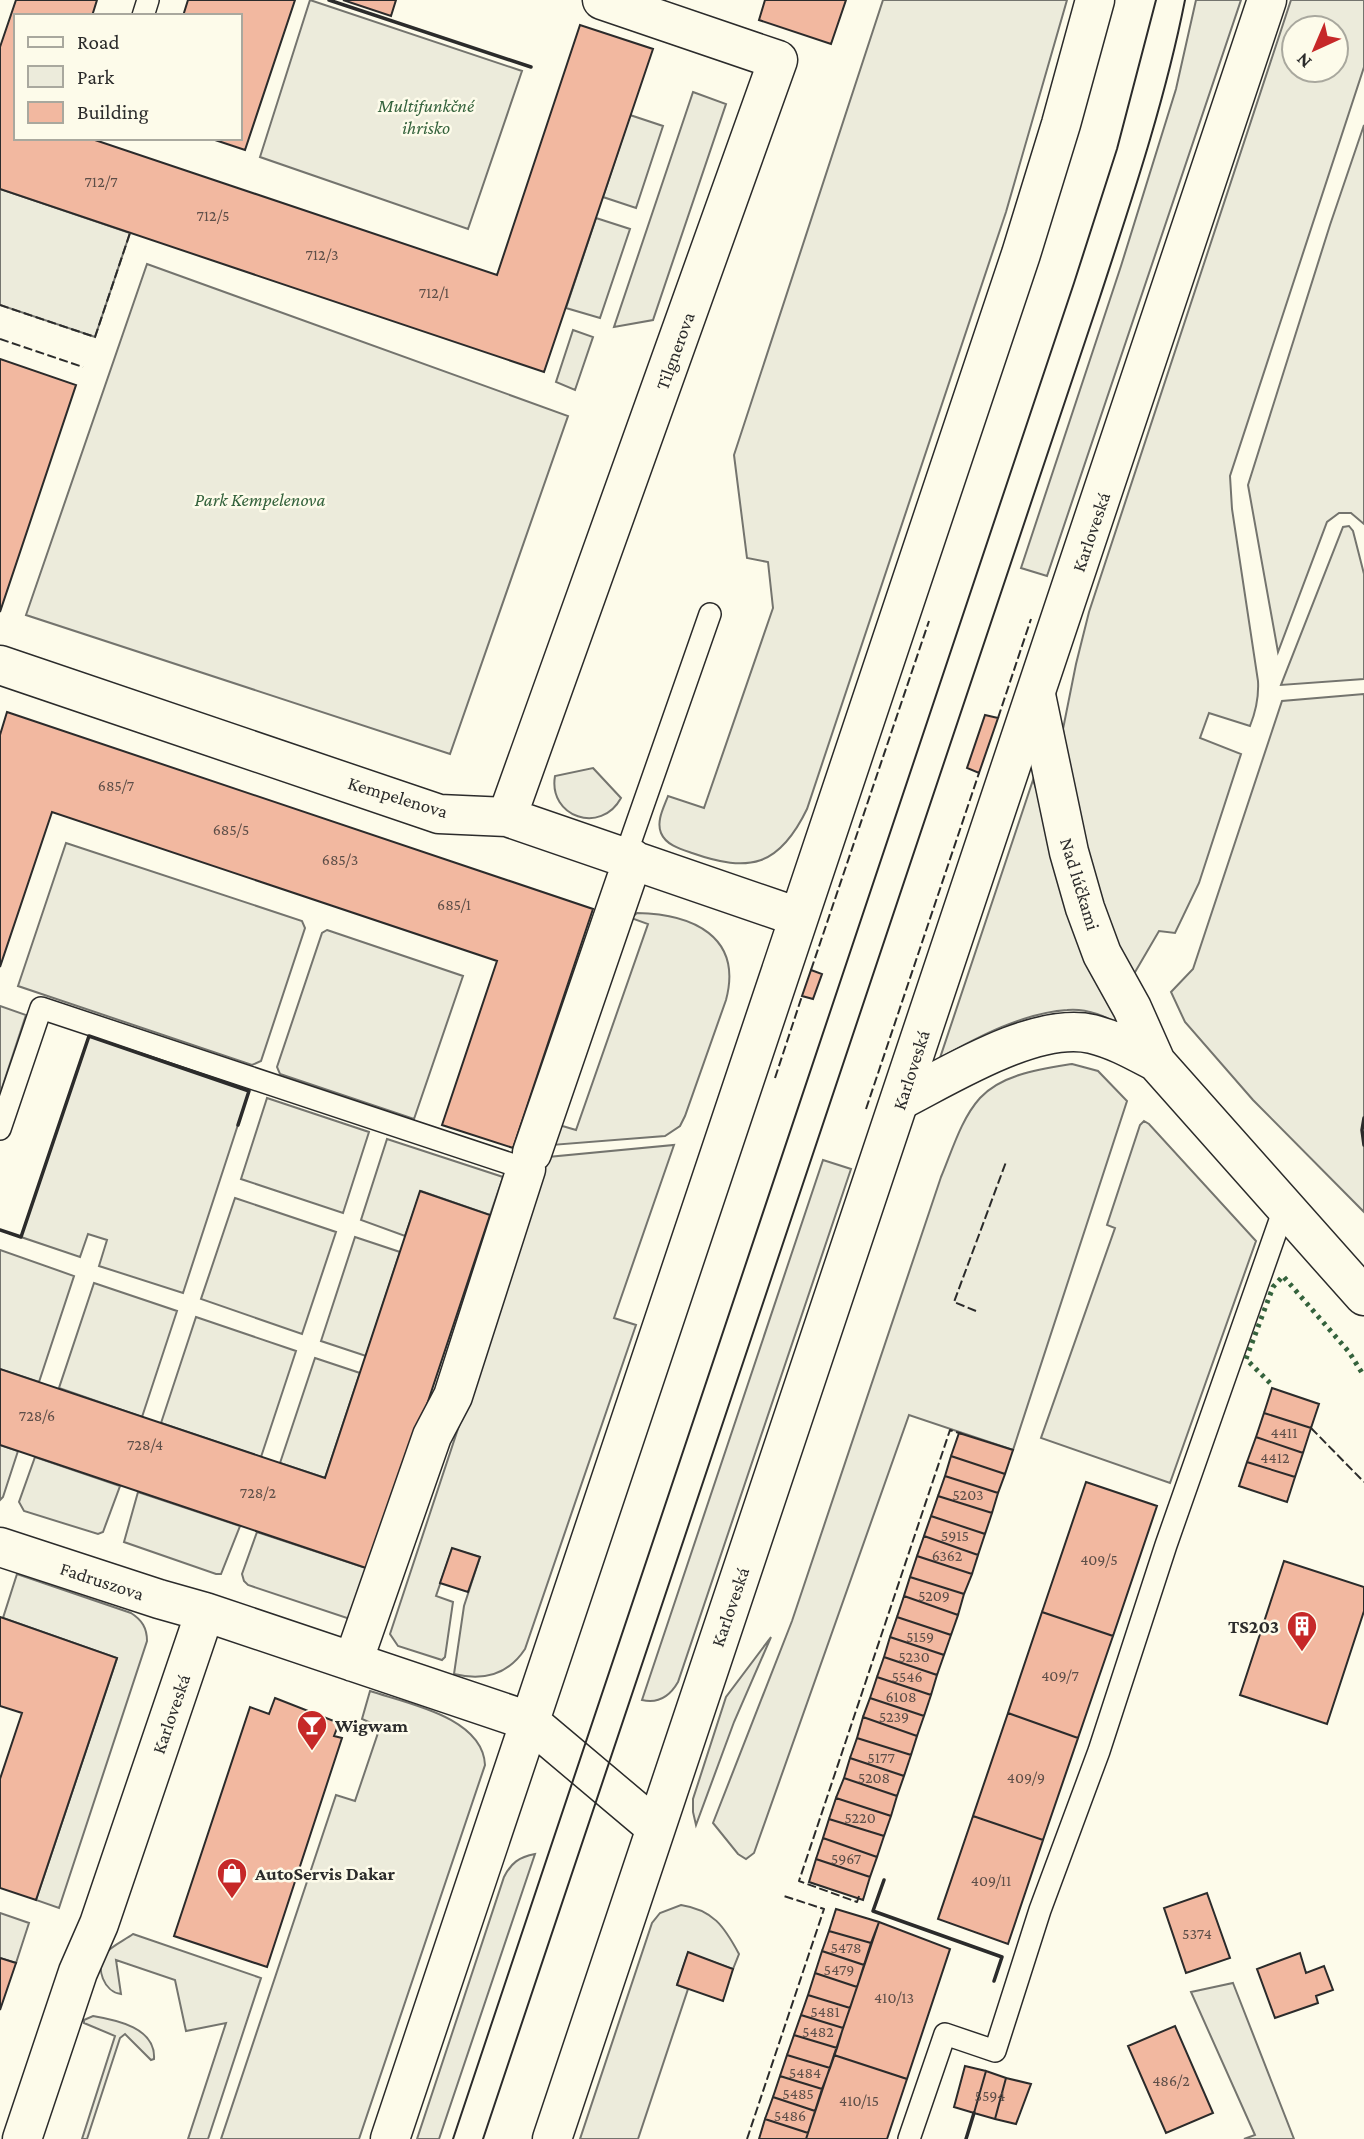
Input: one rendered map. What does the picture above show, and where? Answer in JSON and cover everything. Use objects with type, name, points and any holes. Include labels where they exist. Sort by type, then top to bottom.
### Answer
[{"type":"street","name":"Tilgnerova","points":[[507,817],[778,60],[601,0]]},
{"type":"street","points":[[390,2139],[1025,241],[1095,0]]},
{"type":"street","name":"Karloveská","points":[[552,2139],[1268,0]]},
{"type":"street","name":"Kempelenova","points":[[0,665],[439,814],[507,817],[798,917]]},
{"type":"street","name":"Nad lúčkami","points":[[1036,695],[1069,852],[1085,908],[1102,954],[1132,1008],[1156,1062],[1364,1296]]},
{"type":"street","points":[[353,1662],[432,1436],[453,1396],[629,858]]},
{"type":"street","name":"Nad lúčkami","points":[[901,1100],[1005,1048],[1055,1034],[1090,1034],[1123,1044],[1156,1062]]},
{"type":"street","name":"Fadruszova","points":[[0,1547],[159,1600],[205,1612]]},
{"type":"street","points":[[205,1612],[529,1721],[656,1828]]},
{"type":"street","name":"Karloveská","points":[[22,2139],[78,1972],[99,1924],[205,1612]]},
{"type":"lane","points":[[629,858],[710,614]]},
{"type":"lane","points":[[0,1129],[41,1008],[529,1161]]},
{"type":"lane","points":[[909,2139],[945,2034],[995,2051],[1040,1910],[1099,1751],[1166,1545],[1285,1206]]},
{"type":"green space","name":"Multifunkčné ihrisko","points":[[310,0],[522,71],[468,229],[260,157]]},
{"type":"green space","points":[[883,0],[1067,0],[1006,212],[807,809],[785,843],[773,854],[746,863],[730,863],[670,844],[661,833],[660,819],[668,796],[704,808],[773,608],[768,562],[747,558],[734,455]]},
{"type":"green space","points":[[1196,0],[1241,0],[1047,576],[1021,568],[1121,266],[1176,89]]},
{"type":"green space","points":[[1291,0],[1364,0],[1364,67],[1230,476],[1232,509],[1258,681],[1255,710],[1250,726],[1209,713],[1200,738],[1241,754],[1199,883],[1175,933],[1159,931],[1131,979],[1105,915],[1068,774],[1063,729],[1089,612],[1280,33],[1280,84],[1350,84],[1350,14],[1286,14]]},
{"type":"green space","points":[[693,92],[726,104],[653,320],[614,327]]},
{"type":"green space","points":[[630,115],[663,126],[636,208],[603,197]]},
{"type":"green space","points":[[1364,125],[1364,524],[1351,513],[1339,513],[1327,522],[1278,652],[1248,485]]},
{"type":"green space","points":[[0,189],[130,233],[95,337],[0,305]]},
{"type":"green space","points":[[596,218],[630,229],[600,318],[566,308]]},
{"type":"green space","name":"Park Kempelenova","points":[[147,264],[568,416],[450,754],[26,615]]},
{"type":"green space","points":[[573,330],[593,337],[575,390],[556,382]]},
{"type":"green space","points":[[1349,526],[1353,531],[1364,574],[1364,679],[1281,685],[1343,527]]},
{"type":"green space","points":[[1364,694],[1364,1212],[1253,1100],[1185,1022],[1171,992],[1193,969],[1282,701]]},
{"type":"green space","points":[[593,768],[621,798],[612,809],[601,816],[578,816],[568,811],[560,802],[555,790],[555,776]]},
{"type":"green space","points":[[1033,780],[1124,1027],[1090,1012],[1050,1012],[1001,1027],[940,1058]]},
{"type":"green space","points":[[66,843],[302,921],[305,928],[261,1061],[252,1065],[18,986]]},
{"type":"green space","points":[[637,913],[657,914],[694,924],[720,945],[727,960],[729,978],[726,1000],[685,1116],[680,1126],[665,1136],[552,1145],[559,1125],[576,1130],[648,924],[631,918]]},
{"type":"green space","points":[[327,930],[463,976],[414,1119],[280,1074],[277,1067],[322,933]]},
{"type":"green space","points":[[0,1006],[26,1015],[0,1094]]},
{"type":"green space","points":[[89,1036],[249,1091],[183,1293],[99,1266],[107,1240],[88,1234],[80,1257],[21,1237]]},
{"type":"green space","points":[[1072,1064],[1098,1071],[1127,1101],[1013,1450],[909,1415],[754,1853],[746,1859],[738,1854],[713,1823],[792,1621],[953,1146],[973,1106],[999,1083],[1023,1074]]},
{"type":"green space","points":[[267,1098],[369,1132],[343,1213],[241,1179]]},
{"type":"green space","points":[[1144,1121],[1256,1241],[1170,1483],[1041,1438],[1115,1228],[1107,1225],[1140,1125]]},
{"type":"green space","points":[[387,1139],[503,1177],[490,1215],[421,1191],[405,1236],[361,1220]]},
{"type":"green space","points":[[674,1145],[614,1318],[636,1325],[525,1649],[511,1665],[494,1674],[475,1677],[454,1674],[464,1606],[480,1557],[452,1549],[436,1596],[453,1602],[445,1657],[442,1660],[398,1646],[390,1634],[548,1157]]},
{"type":"green space","points":[[823,1160],[851,1169],[678,1682],[663,1698],[654,1701],[642,1700]]},
{"type":"green space","points":[[235,1198],[336,1232],[302,1334],[201,1299]]},
{"type":"green space","points":[[355,1237],[400,1252],[366,1356],[321,1341]]},
{"type":"green space","points":[[0,1250],[74,1276],[39,1382],[0,1369]]},
{"type":"green space","points":[[94,1283],[177,1311],[142,1417],[59,1388]]},
{"type":"green space","points":[[196,1317],[296,1351],[261,1457],[161,1423]]},
{"type":"green space","points":[[315,1358],[360,1373],[325,1478],[280,1463]]},
{"type":"green space","points":[[0,1445],[18,1451],[0,1500]]},
{"type":"green space","points":[[35,1457],[120,1486],[103,1532],[98,1534],[24,1511],[19,1502]]},
{"type":"green space","points":[[138,1492],[240,1526],[221,1574],[124,1542]]},
{"type":"green space","points":[[257,1532],[372,1570],[353,1620],[248,1585],[242,1574]]},
{"type":"green space","points":[[17,1574],[131,1613],[143,1625],[147,1636],[59,1908],[36,1900],[117,1658],[3,1618]]},
{"type":"green space","points":[[771,1637],[734,1722],[696,1825],[693,1799],[726,1697]]},
{"type":"green space","points":[[370,1691],[422,1707],[457,1724],[471,1735],[481,1749],[485,1765],[359,2139],[221,2139],[336,1795],[355,1801],[380,1727],[362,1719]]},
{"type":"green space","points":[[535,1854],[439,2139],[417,2139],[504,1877],[516,1861]]},
{"type":"green space","points":[[681,1905],[709,1915],[728,1935],[739,1954],[733,1969],[688,1953],[677,1985],[688,1989],[638,2139],[580,2139],[652,1923],[660,1913]]},
{"type":"green space","points":[[0,1913],[29,1923],[16,1963],[0,1958]]},
{"type":"green space","points":[[133,1934],[261,1978],[208,2139],[188,2139],[226,2023],[186,2031],[175,1980],[116,1960],[121,1994],[110,1989],[101,1972],[102,1960],[111,1948]]},
{"type":"green space","points":[[1233,1983],[1294,2139],[1244,2139],[1255,2135],[1191,1992]]},
{"type":"green space","points":[[93,2016],[123,2023],[142,2033],[153,2048],[154,2059],[151,2060],[125,2034],[120,2038],[87,2139],[82,2139],[115,2036],[84,2023],[84,2020]]},
{"type":"building","points":[[16,0],[97,0],[93,14],[14,14],[14,140],[95,140],[497,275],[580,25],[653,49],[544,372],[0,189],[0,47]]},
{"type":"building","points":[[188,0],[295,0],[245,150],[215,140],[242,140],[242,14],[184,14]]},
{"type":"building","points":[[343,0],[396,0],[391,16]]},
{"type":"building","points":[[765,0],[846,0],[831,44],[759,20]]},
{"type":"building","points":[[0,359],[76,385],[0,612]]},
{"type":"building","points":[[7,712],[593,909],[513,1148],[442,1125],[497,961],[52,812],[0,967],[0,735]]},
{"type":"building","points":[[985,715],[998,718],[979,773],[967,768]]},
{"type":"building","points":[[811,970],[822,974],[813,999],[802,996]]},
{"type":"building","points":[[420,1191],[490,1215],[372,1570],[0,1445],[0,1369],[325,1478]]},
{"type":"building","points":[[1272,1388],[1319,1404],[1311,1428],[1264,1413]]},
{"type":"building","points":[[1264,1413],[1311,1428],[1303,1453],[1256,1437]]},
{"type":"building","points":[[959,1433],[1013,1450],[1005,1474],[951,1456]]},
{"type":"building","points":[[1256,1437],[1303,1453],[1295,1477],[1247,1462]]},
{"type":"building","points":[[951,1456],[1005,1474],[998,1493],[945,1476]]},
{"type":"building","points":[[1247,1462],[1295,1477],[1287,1502],[1239,1486]]},
{"type":"building","points":[[945,1476],[998,1493],[992,1513],[938,1496]]},
{"type":"building","points":[[1086,1482],[1157,1506],[1113,1636],[1042,1612]]},
{"type":"building","points":[[938,1496],[992,1513],[985,1534],[931,1516]]},
{"type":"building","points":[[931,1516],[985,1534],[978,1555],[924,1536]]},
{"type":"building","points":[[924,1536],[978,1555],[972,1574],[917,1556]]},
{"type":"building","points":[[452,1548],[480,1557],[468,1592],[440,1583]]},
{"type":"building","points":[[917,1556],[972,1574],[964,1594],[910,1577]]},
{"type":"building","name":"TS203","points":[[1284,1561],[1364,1587],[1364,1611],[1327,1724],[1240,1695]]},
{"type":"building","points":[[910,1577],[964,1594],[958,1615],[904,1596]]},
{"type":"building","points":[[904,1596],[958,1615],[951,1635],[897,1617]]},
{"type":"building","points":[[1042,1612],[1113,1636],[1078,1738],[1008,1713]]},
{"type":"building","points":[[0,1617],[117,1658],[36,1900],[0,1888],[0,1779],[22,1713],[0,1706]]},
{"type":"building","points":[[897,1617],[951,1635],[944,1655],[890,1637]]},
{"type":"building","points":[[890,1637],[944,1655],[937,1675],[884,1657]]},
{"type":"building","points":[[884,1657],[937,1675],[931,1695],[877,1677]]},
{"type":"building","points":[[877,1677],[931,1695],[924,1716],[870,1698]]},
{"type":"building","points":[[275,1698],[339,1723],[334,1736],[342,1738],[267,1967],[174,1936],[250,1707],[269,1714]]},
{"type":"building","points":[[870,1698],[924,1716],[917,1736],[863,1717]]},
{"type":"building","points":[[1008,1713],[1078,1738],[1043,1840],[973,1816]]},
{"type":"building","points":[[863,1717],[917,1736],[911,1755],[857,1738]]},
{"type":"building","points":[[857,1738],[911,1755],[904,1776],[850,1758]]},
{"type":"building","points":[[850,1758],[904,1776],[897,1796],[844,1778]]},
{"type":"building","points":[[844,1778],[897,1796],[891,1816],[836,1798]]},
{"type":"building","points":[[836,1798],[891,1816],[884,1836],[829,1819]]},
{"type":"building","points":[[973,1816],[1043,1840],[1008,1944],[938,1919]]},
{"type":"building","points":[[829,1819],[884,1836],[877,1857],[823,1838]]},
{"type":"building","points":[[823,1838],[877,1857],[870,1877],[816,1859]]},
{"type":"building","points":[[816,1859],[870,1877],[863,1900],[809,1882]]},
{"type":"building","points":[[1207,1893],[1230,1958],[1186,1973],[1164,1908]]},
{"type":"building","points":[[836,1909],[879,1922],[871,1943],[829,1931]]},
{"type":"building","points":[[879,1922],[950,1949],[907,2079],[834,2055]]},
{"type":"building","points":[[829,1931],[871,1943],[864,1965],[822,1951]]},
{"type":"building","points":[[822,1951],[864,1965],[857,1987],[815,1973]]},
{"type":"building","points":[[688,1952],[733,1969],[723,2001],[677,1985]]},
{"type":"building","points":[[1300,1953],[1306,1973],[1324,1966],[1333,1990],[1316,1996],[1318,2003],[1275,2018],[1257,1969]]},
{"type":"building","points":[[0,1958],[16,1963],[0,2010]]},
{"type":"building","points":[[815,1973],[857,1987],[850,2008],[808,1995]]},
{"type":"building","points":[[808,1995],[850,2008],[843,2028],[801,2015]]},
{"type":"building","points":[[801,2015],[843,2028],[837,2048],[794,2035]]},
{"type":"building","points":[[1175,2026],[1213,2113],[1166,2133],[1128,2046]]},
{"type":"building","points":[[794,2035],[837,2048],[830,2068],[787,2055]]},
{"type":"building","points":[[787,2055],[830,2068],[822,2089],[780,2076]]},
{"type":"building","points":[[834,2055],[907,2079],[887,2139],[806,2139]]},
{"type":"building","points":[[965,2066],[986,2071],[974,2113],[954,2107]]},
{"type":"building","points":[[986,2071],[1006,2078],[995,2119],[974,2113]]},
{"type":"building","points":[[780,2076],[822,2089],[815,2111],[773,2097]]},
{"type":"building","points":[[1006,2078],[1031,2084],[1016,2124],[995,2119]]},
{"type":"building","points":[[773,2097],[815,2111],[808,2133],[765,2119]]},
{"type":"building","points":[[765,2119],[808,2133],[806,2139],[759,2139]]},
{"type":"tram line","points":[[453,2139],[1074,283],[1117,149],[1156,0]]},
{"type":"tram line","points":[[483,2139],[1100,297],[1158,113],[1185,0]]},
{"type":"hedge","points":[[1270,1383],[1246,1359],[1273,1287],[1283,1276],[1349,1352],[1364,1376]]},
{"type":"fence","points":[[0,305],[95,337],[130,233]]},
{"type":"fence","points":[[0,339],[83,367]]},
{"type":"fence","points":[[998,718],[1031,619]]},
{"type":"fence","points":[[811,970],[929,621]]},
{"type":"fence","points":[[866,1109],[979,773]]},
{"type":"fence","points":[[775,1078],[802,996]]},
{"type":"fence","points":[[976,1311],[954,1302],[1006,1162]]},
{"type":"fence","points":[[1311,1428],[1364,1482]]},
{"type":"fence","points":[[859,1896],[857,1902],[799,1881],[950,1430],[962,1434]]},
{"type":"fence","points":[[747,2139],[824,1909],[784,1896]]},
{"type":"wall","points":[[329,0],[531,67]]},
{"type":"wall","points":[[0,1230],[21,1237],[89,1036],[249,1091],[238,1125]]},
{"type":"wall","points":[[1364,1118],[1364,1145]]},
{"type":"wall","points":[[884,1880],[873,1911],[1002,1957],[994,1981]]},
{"type":"wall","points":[[966,2139],[974,2113]]},
{"type":"place","name":"TS203","points":[[1302,1653]]},
{"type":"place","name":"Wigwam","points":[[312,1752]]},
{"type":"place","name":"AutoServis Dakar","points":[[232,1900]]}]
